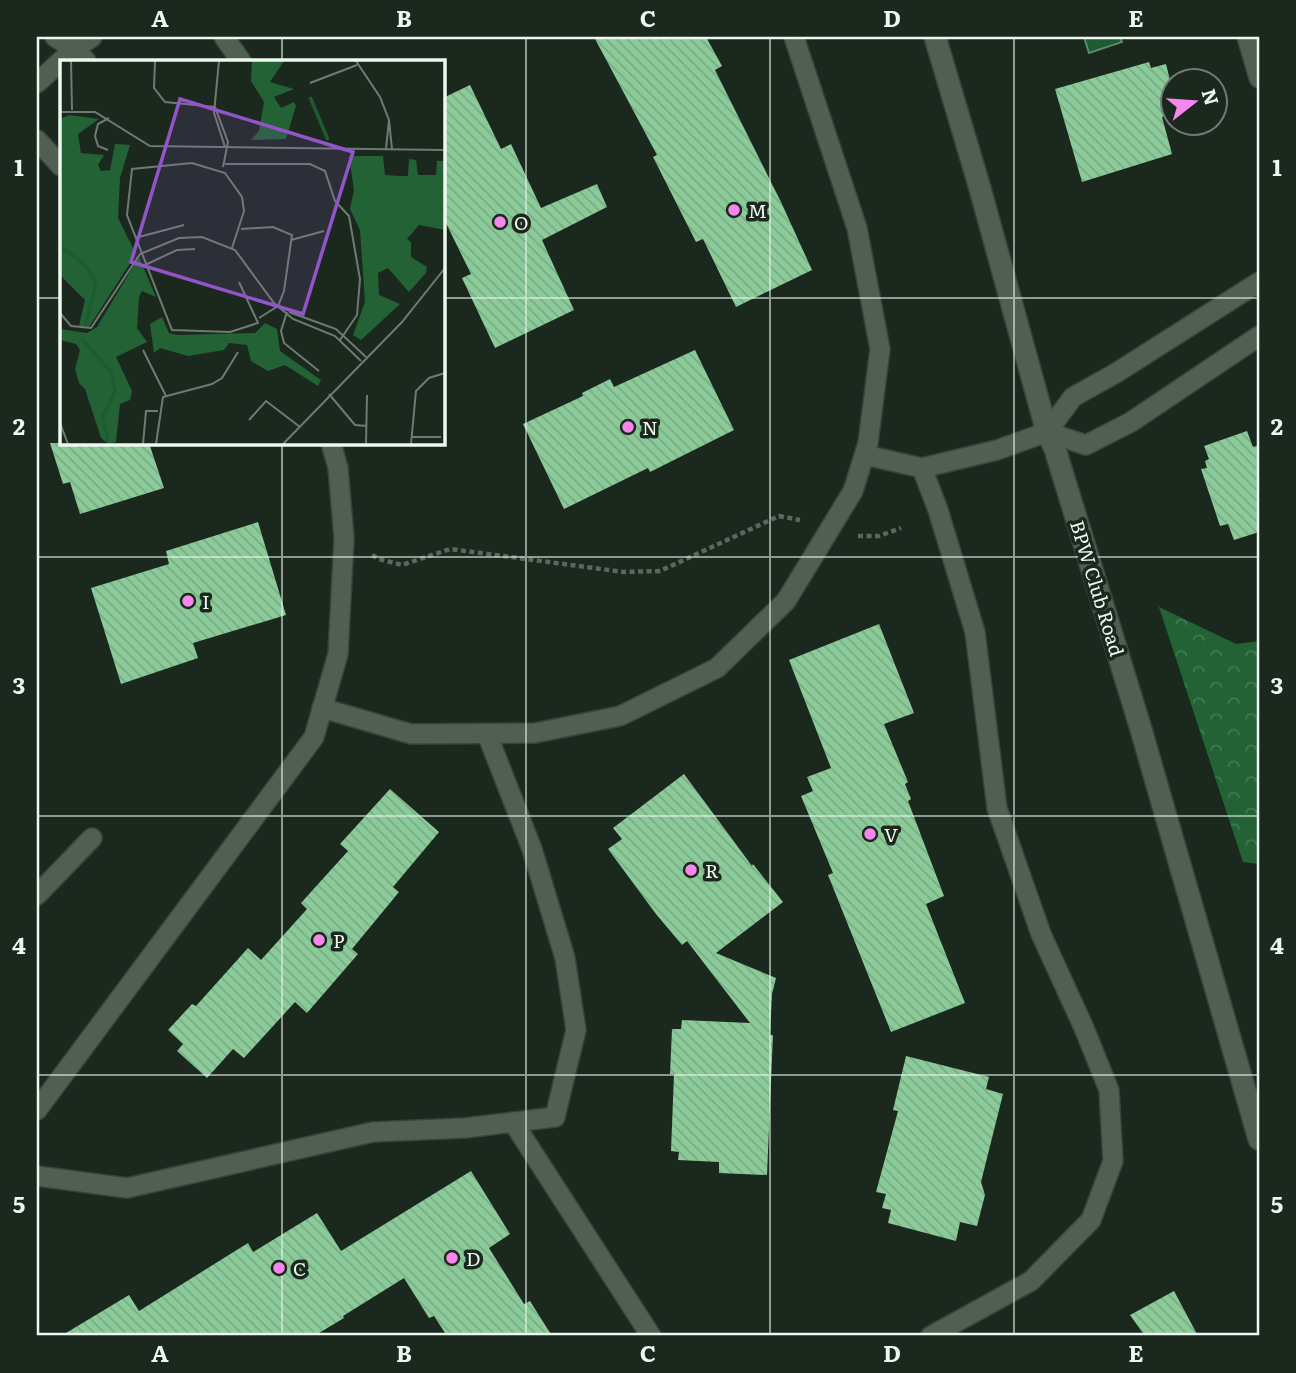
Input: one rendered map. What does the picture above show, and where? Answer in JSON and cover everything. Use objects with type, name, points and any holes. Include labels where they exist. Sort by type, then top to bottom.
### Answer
[{"type":"street","name":"BPW Club Road","points":[[934,37],[1047,432],[1140,726],[1259,1139]]},
{"type":"lane","points":[[55,37],[80,55],[92,37]]},
{"type":"lane","points":[[223,37],[240,60]]},
{"type":"lane","points":[[322,708],[411,734],[535,733],[620,716],[717,668],[786,601],[853,491],[865,455],[880,349],[858,228],[794,37]]},
{"type":"lane","points":[[1247,37],[1259,78]]},
{"type":"lane","points":[[37,83],[60,68]]},
{"type":"lane","points":[[37,140],[60,165]]},
{"type":"lane","points":[[865,455],[922,468],[997,450],[1047,432],[1073,397],[1116,373],[1259,282]]},
{"type":"lane","points":[[1047,432],[1086,445],[1131,422],[1259,336]]},
{"type":"lane","points":[[37,1110],[314,737],[338,654],[344,538],[338,468],[331,444]]},
{"type":"lane","points":[[922,468],[975,632],[997,808],[1041,934],[1110,1090],[1113,1161],[1091,1220],[1031,1281],[930,1336]]},
{"type":"lane","points":[[37,1176],[127,1188],[373,1132],[465,1128],[555,1117],[576,1030],[565,958],[532,849],[487,734]]},
{"type":"lane","points":[[37,895],[92,838]]},
{"type":"lane","points":[[513,1122],[651,1336]]},
{"type":"path","points":[[344,538],[379,559],[402,565],[450,549],[624,572],[660,571],[779,516],[807,521]]},
{"type":"path","points":[[858,536],[879,536],[901,528]]},
{"type":"green space","points":[[1159,607],[1236,644],[1259,641],[1259,864],[1243,862]]},
{"type":"water","points":[[1084,37],[1120,37],[1122,42],[1089,53]]},
{"type":"building","points":[[594,37],[706,37],[722,66],[715,70],[812,270],[736,307],[703,239],[696,242],[653,157],[657,155]]},
{"type":"building","points":[[1149,62],[1151,68],[1166,64],[1160,66],[1160,136],[1167,136],[1172,154],[1082,182],[1055,89]]},
{"type":"building","name":"O","points":[[470,85],[501,149],[511,144],[541,208],[597,184],[607,207],[542,240],[574,310],[495,348],[462,278],[471,274],[444,219],[444,98]]},
{"type":"building","name":"N","points":[[695,350],[734,430],[650,472],[648,468],[564,509],[523,424],[583,396],[582,393],[610,379],[614,387]]},
{"type":"building","points":[[1247,431],[1253,447],[1259,445],[1259,532],[1234,540],[1228,524],[1220,526],[1201,469],[1207,468],[1205,461],[1209,459],[1204,446]]},
{"type":"building","points":[[50,443],[149,444],[164,488],[80,514],[70,482],[63,484]]},
{"type":"building","name":"I","points":[[258,522],[286,615],[193,643],[198,658],[121,684],[91,588],[169,564],[166,551]]},
{"type":"building","name":"V","points":[[879,624],[914,713],[884,724],[908,782],[905,784],[911,799],[908,801],[944,896],[926,904],[965,1003],[891,1032],[828,875],[833,873],[801,796],[813,791],[807,777],[831,768],[789,660]]},
{"type":"building","points":[[684,774],[752,866],[753,864],[783,902],[716,953],[776,978],[772,994],[770,1035],[773,1035],[767,1175],[719,1173],[719,1162],[678,1160],[679,1152],[671,1151],[674,1074],[670,1074],[672,1029],[681,1029],[682,1020],[750,1023],[687,941],[682,945],[656,914],[608,849],[622,839],[613,828]]},
{"type":"building","name":"P","points":[[390,789],[439,832],[393,887],[399,892],[352,949],[358,954],[307,1013],[295,1002],[244,1058],[233,1049],[207,1078],[177,1051],[183,1044],[168,1030],[192,1004],[196,1006],[248,948],[261,960],[307,909],[301,903],[348,851],[340,844]]},
{"type":"building","points":[[906,1056],[989,1077],[986,1089],[1003,1094],[981,1182],[985,1195],[977,1226],[960,1222],[956,1241],[888,1223],[891,1210],[882,1208],[886,1194],[876,1192],[898,1111],[893,1110]]},
{"type":"building","points":[[471,1171],[510,1234],[489,1248],[524,1304],[530,1301],[552,1336],[447,1336],[434,1316],[429,1318],[404,1278],[314,1336],[61,1336],[129,1295],[139,1311],[248,1243],[253,1252],[317,1213],[341,1251]]},
{"type":"building","points":[[1174,1291],[1198,1336],[1145,1336],[1130,1315]]},
{"type":"place","name":"M","points":[[734,210]]},
{"type":"place","name":"O","points":[[500,222]]},
{"type":"place","name":"N","points":[[628,427]]},
{"type":"place","name":"I","points":[[188,601]]},
{"type":"place","name":"V","points":[[870,834]]},
{"type":"place","name":"R","points":[[691,870]]},
{"type":"place","name":"P","points":[[319,940]]},
{"type":"place","name":"D","points":[[452,1258]]},
{"type":"place","name":"C","points":[[279,1268]]}]
